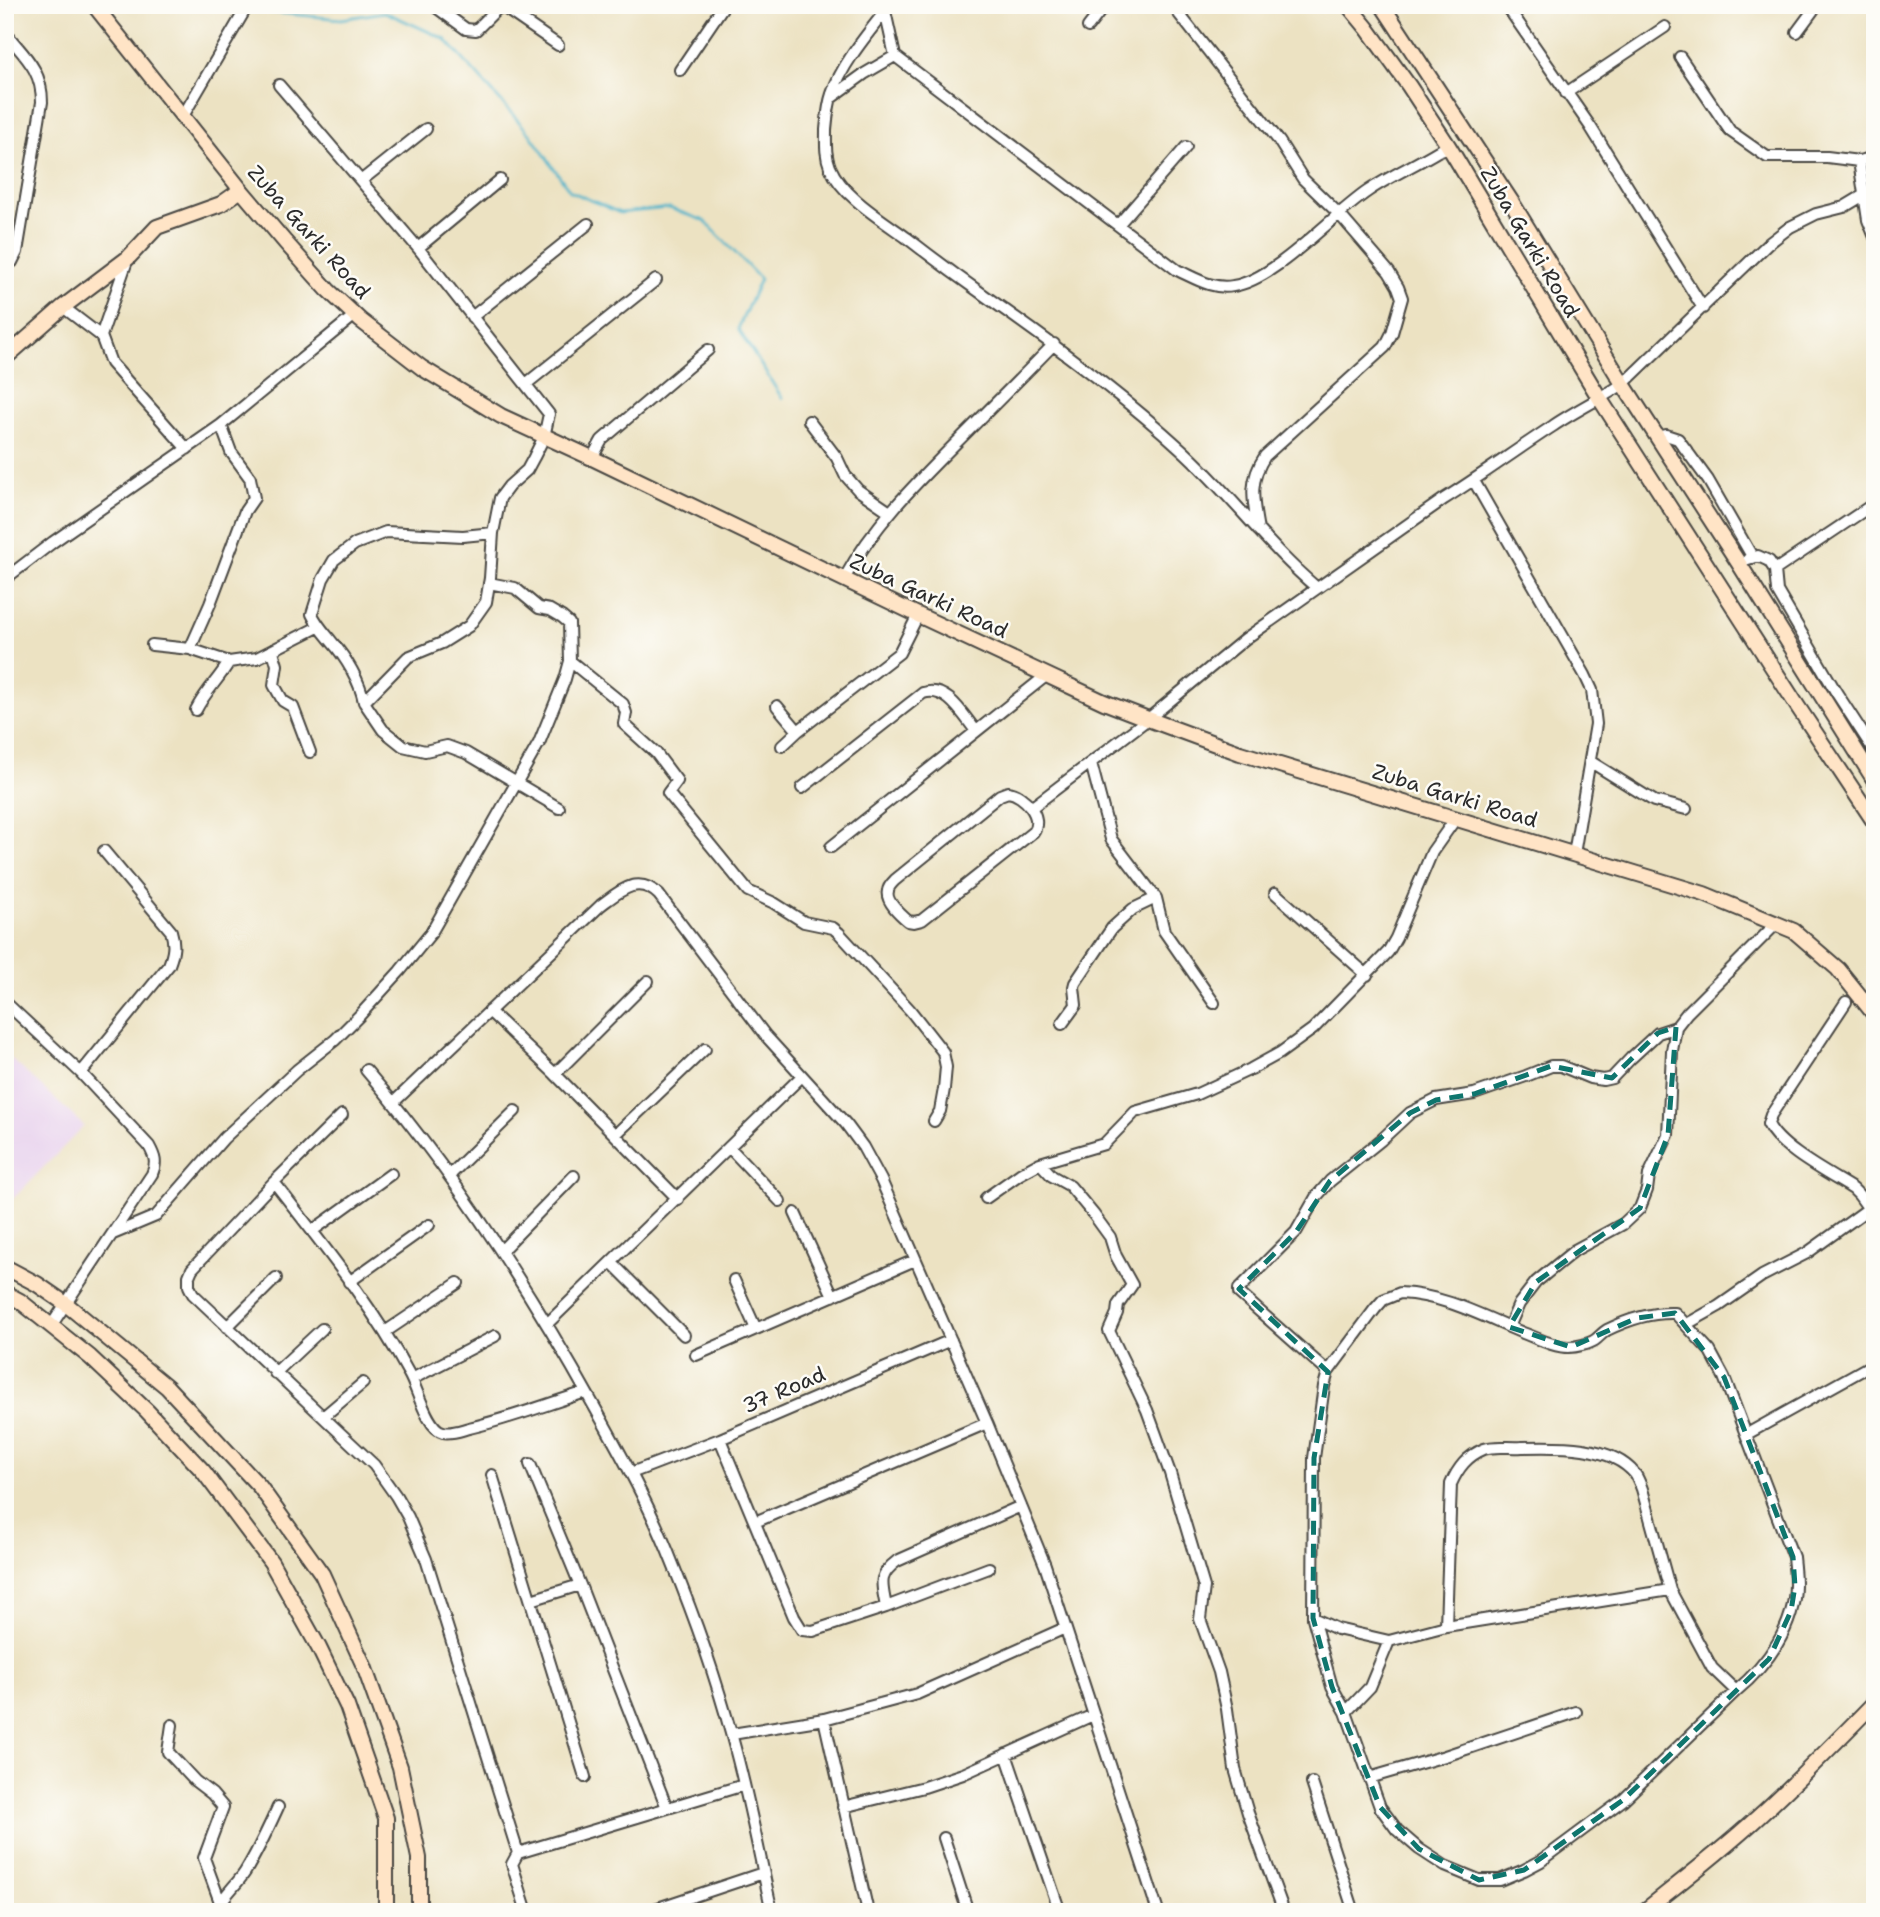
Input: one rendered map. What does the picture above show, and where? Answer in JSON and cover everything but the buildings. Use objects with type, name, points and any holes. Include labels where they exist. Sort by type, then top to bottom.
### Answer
[{"type":"main road","name":"Zuba Garki Road","points":[[94,5],[241,190],[328,290],[422,368],[501,416],[1104,702],[1240,753],[1704,894],[1777,923],[1794,932],[1838,969],[1875,1015]]},
{"type":"main road","name":"Zuba Garki Road","points":[[1348,5],[1409,86],[1449,147],[1600,399],[1875,822]]},
{"type":"main road","name":"Zuba Garki Road","points":[[1382,5],[1511,201],[1623,384],[1875,781]]},
{"type":"main road","points":[[5,358],[63,307],[128,258],[157,227],[221,204],[241,190]]},
{"type":"main road","points":[[5,1267],[66,1304],[167,1387],[260,1487],[322,1574],[364,1667],[400,1767],[419,1858],[419,1912]]},
{"type":"main road","points":[[5,1293],[20,1301],[90,1357],[163,1429],[203,1471],[271,1562],[319,1648],[347,1706],[386,1818],[386,1912]]},
{"type":"main road","points":[[1643,1912],[1756,1819],[1875,1702]]},
{"type":"street","points":[[183,116],[248,5]]},
{"type":"street","points":[[433,5],[466,29],[476,30],[497,9],[503,7],[558,45]]},
{"type":"street","points":[[680,70],[724,5]]},
{"type":"street","points":[[1088,27],[1105,5]]},
{"type":"street","points":[[1172,5],[1279,141],[1303,180],[1339,214],[1389,272],[1402,298],[1385,347],[1265,456],[1259,465],[1252,495],[1258,530]]},
{"type":"street","points":[[1506,5],[1597,137],[1703,308]]},
{"type":"street","points":[[1797,32],[1817,5]]},
{"type":"street","points":[[887,8],[895,56],[1177,270],[1209,285],[1230,287],[1252,282],[1285,259],[1368,190],[1449,147]]},
{"type":"street","points":[[887,8],[848,62],[831,98],[825,147],[830,166],[840,183],[868,209],[1105,383],[1182,449],[1292,567],[1317,588]]},
{"type":"street","points":[[1566,93],[1665,27]]},
{"type":"street","points":[[5,32],[37,71],[42,86],[42,102],[18,252],[12,262],[5,266]]},
{"type":"street","points":[[831,98],[895,56]]},
{"type":"street","points":[[1680,57],[1730,131],[1767,158],[1826,157],[1859,161],[1875,157]]},
{"type":"street","points":[[279,85],[418,248],[549,414],[544,437],[527,470],[500,498],[486,602],[469,626],[442,643],[408,657],[364,702]]},
{"type":"street","points":[[362,180],[426,130]]},
{"type":"street","points":[[1118,225],[1186,147]]},
{"type":"street","points":[[1859,161],[1868,220],[1875,237]]},
{"type":"street","points":[[418,248],[500,180]]},
{"type":"street","points":[[1031,808],[1148,719],[1245,639],[1444,499],[1554,425],[1623,384],[1768,244],[1790,227],[1816,214],[1844,206],[1864,195]]},
{"type":"street","points":[[472,317],[588,224]]},
{"type":"street","points":[[101,337],[128,258]]},
{"type":"street","points":[[526,384],[656,280]]},
{"type":"street","points":[[63,307],[101,337],[111,363],[187,449]]},
{"type":"street","points":[[10,575],[52,542],[221,425],[355,315]]},
{"type":"street","points":[[844,579],[861,550],[902,498],[1054,344]]},
{"type":"street","points":[[592,458],[602,440],[708,350]]},
{"type":"street","points":[[809,421],[858,490],[890,512]]},
{"type":"street","points":[[190,649],[245,512],[254,498],[250,478],[231,452],[221,425]]},
{"type":"street","points":[[1657,437],[1666,435],[1678,439],[1708,480],[1753,558]]},
{"type":"street","points":[[1474,481],[1592,690],[1596,724],[1574,854]]},
{"type":"street","points":[[1775,570],[1875,503]]},
{"type":"street","points":[[494,533],[463,536],[386,532],[355,544],[334,561],[323,579],[312,614],[318,627],[334,644],[362,687],[364,702],[383,730],[403,746],[425,751],[447,746],[466,753],[559,808]]},
{"type":"street","points":[[1738,562],[1758,556],[1769,561],[1775,570],[1777,591],[1836,692],[1875,752]]},
{"type":"street","points":[[113,1234],[156,1216],[224,1138],[360,1015],[431,933],[539,743],[570,661],[569,623],[556,613],[539,608],[516,588],[489,583]]},
{"type":"street","points":[[782,746],[899,653],[918,615]]},
{"type":"street","points":[[152,645],[190,649],[229,662],[257,658],[318,627]]},
{"type":"street","points":[[273,651],[277,665],[274,685],[283,701],[293,707],[310,752]]},
{"type":"street","points":[[570,661],[623,704],[626,713],[624,724],[656,753],[677,781],[668,793],[748,891],[804,922],[832,928],[839,933],[922,1025],[943,1052],[946,1067],[940,1111],[934,1121]]},
{"type":"street","points":[[196,709],[229,662]]},
{"type":"street","points":[[831,847],[1047,675]]},
{"type":"street","points":[[802,788],[923,693],[931,690],[941,693],[953,702],[976,731]]},
{"type":"street","points":[[777,706],[798,732]]},
{"type":"street","points":[[1591,762],[1654,801],[1686,809]]},
{"type":"street","points":[[1091,763],[1111,839],[1156,898],[1164,931],[1214,1003]]},
{"type":"street","points":[[1015,793],[1031,808],[1038,820],[1033,832],[922,920],[908,921],[888,898],[888,888],[895,880],[1000,795],[1015,793]]},
{"type":"street","points":[[985,1198],[1040,1163],[1104,1144],[1135,1112],[1197,1094],[1251,1069],[1280,1053],[1313,1029],[1388,952],[1432,852],[1456,818]]},
{"type":"street","points":[[81,1073],[169,965],[173,954],[171,931],[104,851]]},
{"type":"street","points":[[394,1102],[601,905],[632,886],[644,885],[659,895],[765,1035],[846,1124],[863,1147],[881,1180],[987,1423],[1045,1565],[1158,1912]]},
{"type":"street","points":[[1275,893],[1367,975]]},
{"type":"street","points":[[1062,1024],[1076,1005],[1075,983],[1112,928],[1133,909],[1156,898]]},
{"type":"street","points":[[1509,1327],[1519,1304],[1536,1282],[1575,1250],[1623,1224],[1640,1208],[1649,1175],[1668,1135],[1672,1051],[1676,1027],[1777,923]]},
{"type":"street","points":[[555,1074],[648,981]]},
{"type":"street","points":[[5,1002],[81,1073],[149,1146],[155,1158],[156,1166],[152,1174],[51,1326]]},
{"type":"street","points":[[1687,1324],[1762,1276],[1807,1252],[1872,1207],[1853,1189],[1790,1148],[1768,1124],[1771,1115],[1846,1002]]},
{"type":"street","points":[[489,1011],[678,1199]]},
{"type":"street","points":[[1328,1372],[1239,1293],[1239,1289],[1296,1232],[1316,1197],[1330,1181],[1410,1113],[1436,1100],[1474,1094],[1551,1066],[1570,1069],[1590,1078],[1612,1078],[1658,1033],[1676,1027]]},
{"type":"street","points":[[615,1135],[705,1049]]},
{"type":"street","points":[[366,1069],[449,1176],[501,1251],[548,1324],[631,1473],[671,1559],[732,1734],[772,1912]]},
{"type":"street","points":[[548,1324],[802,1076]]},
{"type":"street","points":[[449,1176],[515,1111]]},
{"type":"street","points":[[342,1115],[192,1269],[189,1286],[193,1294],[227,1327],[374,1465],[396,1496],[418,1538],[517,1853],[512,1864],[527,1912]]},
{"type":"street","points":[[729,1147],[780,1201]]},
{"type":"street","points":[[1040,1163],[1052,1176],[1070,1186],[1094,1215],[1110,1237],[1116,1256],[1132,1285],[1118,1306],[1108,1331],[1147,1410],[1170,1474],[1203,1587],[1200,1619],[1219,1672],[1235,1769],[1283,1912]]},
{"type":"street","points":[[312,1231],[391,1174]]},
{"type":"street","points":[[501,1251],[575,1176]]},
{"type":"street","points":[[274,1182],[385,1332],[437,1430],[444,1433],[486,1424],[586,1392]]},
{"type":"street","points":[[794,1213],[833,1296]]},
{"type":"street","points":[[349,1282],[429,1225]]},
{"type":"street","points":[[696,1355],[915,1259]]},
{"type":"street","points":[[611,1262],[684,1335]]},
{"type":"street","points":[[227,1327],[276,1278]]},
{"type":"street","points":[[734,1280],[756,1329]]},
{"type":"street","points":[[385,1332],[458,1283]]},
{"type":"street","points":[[1400,1293],[1419,1294],[1444,1300],[1509,1327],[1556,1345],[1571,1347],[1593,1342],[1605,1331],[1637,1318],[1657,1312],[1675,1313],[1710,1352],[1724,1377],[1793,1557],[1796,1586],[1791,1611],[1769,1659],[1755,1676],[1623,1800],[1541,1861],[1500,1880],[1479,1880],[1445,1866],[1419,1849],[1397,1829],[1380,1807],[1346,1712],[1332,1686],[1313,1618],[1314,1458],[1328,1372],[1375,1308],[1384,1300],[1400,1293]]},
{"type":"street","points":[[275,1373],[322,1329]]},
{"type":"street","points":[[412,1379],[495,1336]]},
{"type":"street","name":"37 Road","points":[[631,1473],[951,1340]]},
{"type":"street","points":[[1747,1434],[1875,1363]]},
{"type":"street","points":[[324,1416],[363,1383]]},
{"type":"street","points":[[755,1522],[987,1423]]},
{"type":"street","points":[[720,1438],[794,1617],[802,1630],[813,1631],[886,1607],[989,1568]]},
{"type":"street","points":[[1446,1626],[1451,1484],[1467,1459],[1486,1448],[1561,1446],[1591,1450],[1623,1464],[1634,1474],[1642,1489],[1670,1590],[1713,1668],[1736,1691]]},
{"type":"street","points":[[530,1464],[667,1808]]},
{"type":"street","points":[[492,1475],[586,1777]]},
{"type":"street","points":[[886,1607],[881,1580],[884,1572],[897,1561],[1021,1506]]},
{"type":"street","points":[[531,1600],[580,1585]]},
{"type":"street","points":[[1313,1618],[1338,1629],[1389,1641],[1446,1626],[1670,1590]]},
{"type":"street","points":[[732,1734],[824,1719],[917,1693],[1065,1628]]},
{"type":"street","points":[[1346,1712],[1370,1687],[1389,1641]]},
{"type":"street","points":[[1368,1778],[1446,1756],[1576,1712]]},
{"type":"street","points":[[843,1807],[924,1787],[963,1774],[1093,1715]]},
{"type":"street","points":[[824,1719],[868,1912]]},
{"type":"street","points":[[172,1725],[167,1752],[223,1807],[204,1858],[218,1907]]},
{"type":"street","points":[[1006,1754],[1059,1912]]},
{"type":"street","points":[[1312,1783],[1354,1912]]},
{"type":"street","points":[[517,1853],[744,1785]]},
{"type":"street","points":[[218,1907],[244,1874],[278,1807]]},
{"type":"street","points":[[944,1838],[968,1912]]},
{"type":"street","points":[[646,1912],[676,1907],[763,1873]]},
{"type":"highlighted area","points":[[1676,1027],[1668,1135],[1640,1208],[1536,1282],[1509,1327],[1571,1347],[1637,1318],[1675,1313],[1724,1377],[1793,1557],[1795,1586],[1791,1611],[1769,1659],[1623,1800],[1524,1870],[1479,1880],[1419,1849],[1380,1807],[1332,1687],[1313,1618],[1314,1458],[1328,1372],[1239,1289],[1296,1232],[1330,1181],[1410,1113],[1436,1100],[1474,1094],[1551,1066],[1612,1078],[1658,1033]]},
{"type":"shaded area","points":[[5,1053],[84,1126],[5,1207]]},
{"type":"waterway","points":[[209,5],[240,9]]},
{"type":"waterway","points":[[256,11],[341,19],[385,12],[445,39],[530,134],[570,191],[620,213],[669,208],[705,221],[760,279],[738,329],[782,398]]}]
